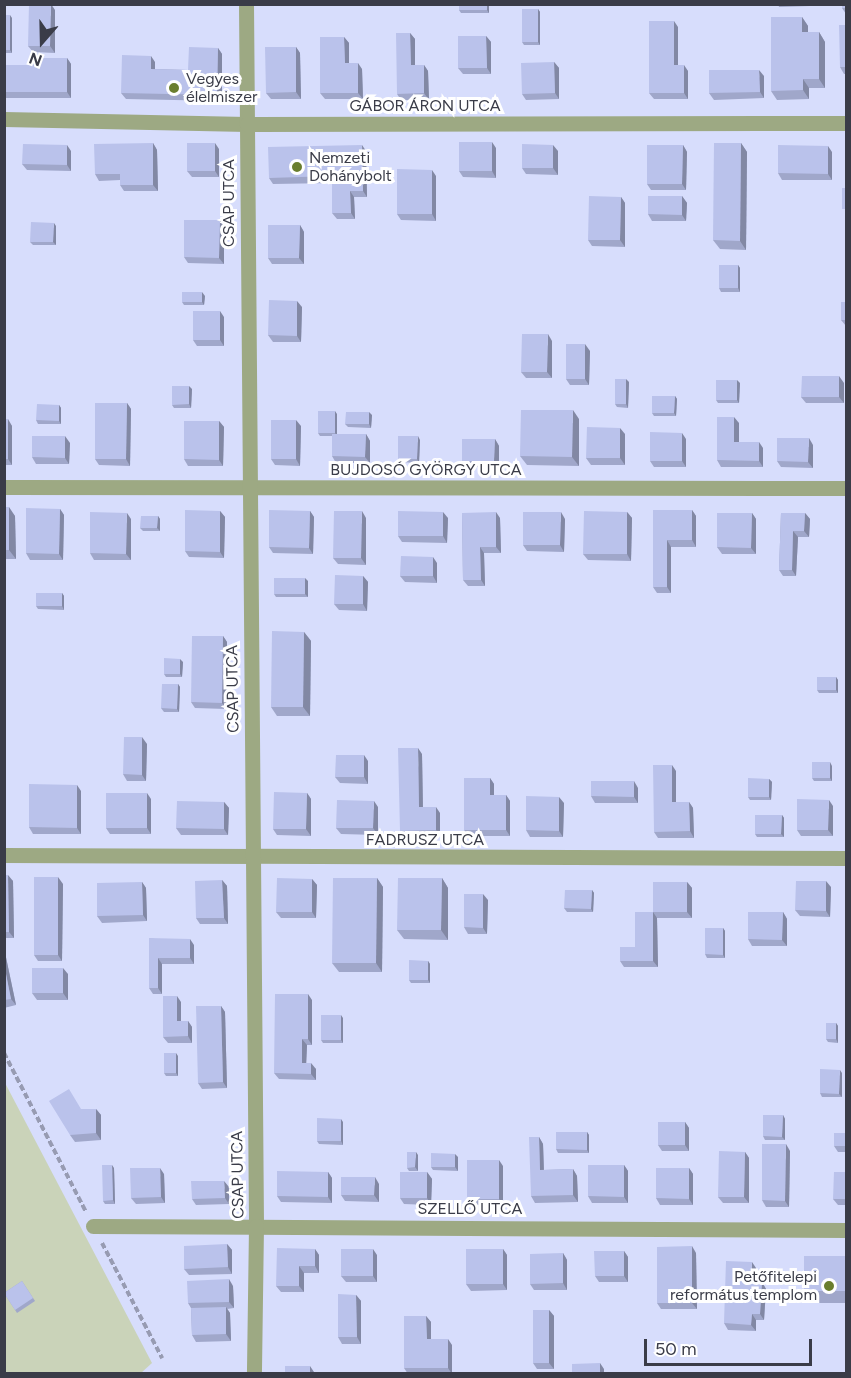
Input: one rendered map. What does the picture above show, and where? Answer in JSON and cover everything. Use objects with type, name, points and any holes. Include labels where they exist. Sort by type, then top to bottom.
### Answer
[{"type":"street","name":"CSAP UTCA","points":[[246,4],[256,1226],[254,1374]]},
{"type":"street","name":"GÁBOR ÁRON UTCA","points":[[4,119],[247,124],[846,123]]},
{"type":"street","name":"BUJDOSÓ GYÖRGY UTCA","points":[[4,486],[846,488]]},
{"type":"street","name":"FADRUSZ UTCA","points":[[4,855],[253,858],[846,858]]},
{"type":"street","name":"SZELLŐ UTCA","points":[[93,1226],[846,1230]]},
{"type":"path","points":[[4,1053],[162,1358]]},
{"type":"green space","points":[[4,1081],[152,1363],[141,1373],[5,1373]]},
{"type":"building","points":[[29,4],[51,4],[50,46],[28,46]]},
{"type":"building","points":[[459,4],[487,4],[487,10],[459,10]]},
{"type":"building","points":[[522,9],[538,9],[538,42],[522,42]]},
{"type":"building","points":[[4,15],[10,15],[10,50],[4,50]]},
{"type":"building","points":[[771,17],[802,17],[802,32],[819,32],[819,79],[803,79],[803,90],[771,91]]},
{"type":"building","points":[[649,21],[674,21],[674,65],[684,65],[684,93],[649,93]]},
{"type":"building","points":[[839,25],[846,25],[846,67],[840,67]]},
{"type":"building","points":[[396,33],[410,33],[411,65],[424,65],[424,93],[397,94]]},
{"type":"building","points":[[458,36],[486,36],[487,68],[458,68]]},
{"type":"building","points":[[320,37],[344,37],[345,63],[358,63],[358,93],[320,93]]},
{"type":"building","points":[[189,47],[218,48],[217,95],[121,93],[122,55],[151,56],[151,69],[188,70]]},
{"type":"building","points":[[265,47],[296,47],[296,92],[266,93]]},
{"type":"building","points":[[31,58],[67,58],[67,92],[4,92],[4,65],[32,65]]},
{"type":"building","points":[[554,62],[555,93],[522,94],[521,63]]},
{"type":"building","points":[[709,70],[759,70],[760,92],[709,93]]},
{"type":"building","points":[[459,142],[492,142],[492,171],[459,171]]},
{"type":"building","points":[[153,143],[153,185],[120,185],[120,174],[95,174],[94,144]]},
{"type":"building","points":[[187,143],[215,143],[215,171],[187,171]]},
{"type":"building","points":[[714,143],[741,143],[740,241],[713,240]]},
{"type":"building","points":[[23,144],[67,145],[67,165],[22,164]]},
{"type":"building","points":[[522,144],[553,145],[553,168],[522,168]]},
{"type":"building","points":[[362,145],[363,191],[350,191],[351,213],[332,213],[332,176],[269,178],[268,147]]},
{"type":"building","points":[[647,145],[683,145],[682,184],[647,184]]},
{"type":"building","points":[[778,145],[828,146],[828,174],[778,173]]},
{"type":"building","points":[[397,169],[432,170],[432,214],[397,214]]},
{"type":"building","points":[[842,188],[846,188],[846,209],[842,209]]},
{"type":"building","points":[[589,196],[621,197],[620,240],[588,240]]},
{"type":"building","points":[[648,196],[682,196],[682,215],[648,214]]},
{"type":"building","points":[[184,220],[220,220],[219,258],[184,257]]},
{"type":"building","points":[[31,222],[54,223],[53,242],[30,242]]},
{"type":"building","points":[[268,225],[300,225],[299,258],[268,258]]},
{"type":"building","points":[[719,265],[738,265],[738,288],[719,288]]},
{"type":"building","points":[[182,292],[202,292],[202,302],[182,302]]},
{"type":"building","points":[[269,300],[297,301],[297,336],[268,335]]},
{"type":"building","points":[[841,302],[846,302],[846,320],[841,320]]},
{"type":"building","points":[[193,311],[220,311],[220,340],[193,340]]},
{"type":"building","points":[[522,334],[548,334],[547,372],[521,372]]},
{"type":"building","points":[[566,344],[585,344],[585,379],[566,379]]},
{"type":"building","points":[[802,376],[839,376],[839,397],[801,397]]},
{"type":"building","points":[[615,379],[626,379],[626,404],[615,404]]},
{"type":"building","points":[[716,380],[737,380],[737,400],[716,400]]},
{"type":"building","points":[[172,386],[189,386],[189,404],[172,405]]},
{"type":"building","points":[[652,396],[675,396],[674,413],[652,413]]},
{"type":"building","points":[[95,403],[127,403],[126,459],[95,459]]},
{"type":"building","points":[[37,404],[59,405],[59,421],[36,420]]},
{"type":"building","points":[[521,410],[573,410],[572,457],[520,456]]},
{"type":"building","points":[[318,411],[335,411],[335,433],[318,433]]},
{"type":"building","points":[[346,412],[369,412],[369,424],[345,424]]},
{"type":"building","points":[[717,417],[734,417],[734,442],[759,442],[759,461],[717,460]]},
{"type":"building","points":[[4,419],[8,419],[8,459],[4,459]]},
{"type":"building","points":[[271,420],[296,420],[296,459],[271,459]]},
{"type":"building","points":[[184,421],[219,421],[219,460],[184,459]]},
{"type":"building","points":[[587,427],[620,428],[620,458],[586,458]]},
{"type":"building","points":[[650,432],[682,433],[682,461],[650,461]]},
{"type":"building","points":[[332,434],[366,434],[365,457],[332,456]]},
{"type":"building","points":[[32,436],[65,436],[65,458],[32,457]]},
{"type":"building","points":[[398,436],[418,436],[417,459],[398,459]]},
{"type":"building","points":[[777,438],[809,438],[808,462],[777,461]]},
{"type":"building","points":[[462,439],[495,439],[494,461],[462,461]]},
{"type":"building","points":[[4,507],[9,507],[9,550],[4,550]]},
{"type":"building","points":[[26,508],[60,509],[59,554],[26,553]]},
{"type":"building","points":[[185,510],[220,511],[220,552],[185,551]]},
{"type":"building","points":[[269,510],[310,511],[309,548],[269,547]]},
{"type":"building","points":[[653,510],[692,510],[692,540],[667,540],[667,587],[653,587]]},
{"type":"building","points":[[334,511],[362,511],[361,558],[333,558]]},
{"type":"building","points":[[398,511],[443,512],[443,536],[398,536]]},
{"type":"building","points":[[584,511],[627,512],[627,554],[583,554]]},
{"type":"building","points":[[90,512],[127,513],[126,554],[90,553]]},
{"type":"building","points":[[496,512],[496,547],[480,547],[481,580],[463,580],[462,513]]},
{"type":"building","points":[[523,512],[561,512],[560,545],[523,545]]},
{"type":"building","points":[[717,513],[752,513],[751,548],[717,547]]},
{"type":"building","points":[[781,513],[805,513],[804,531],[793,531],[792,570],[779,570]]},
{"type":"building","points":[[141,516],[158,516],[157,528],[140,528]]},
{"type":"building","points":[[401,556],[433,557],[433,576],[400,576]]},
{"type":"building","points":[[335,575],[363,576],[363,604],[334,604]]},
{"type":"building","points":[[274,578],[305,578],[305,594],[274,594]]},
{"type":"building","points":[[36,593],[62,593],[62,606],[36,606]]},
{"type":"building","points":[[272,631],[304,632],[303,707],[271,707]]},
{"type":"building","points":[[192,636],[223,636],[222,703],[191,702]]},
{"type":"building","points":[[164,658],[180,659],[180,674],[164,674]]},
{"type":"building","points":[[817,677],[836,677],[836,690],[817,690]]},
{"type":"building","points":[[162,684],[178,684],[177,709],[161,708]]},
{"type":"building","points":[[124,737],[142,737],[142,775],[123,774]]},
{"type":"building","points":[[398,748],[418,748],[419,807],[436,807],[436,830],[400,831]]},
{"type":"building","points":[[336,755],[364,755],[364,777],[335,777]]},
{"type":"building","points":[[812,762],[830,762],[830,778],[812,778]]},
{"type":"building","points":[[653,765],[672,765],[672,802],[689,802],[690,831],[654,832]]},
{"type":"building","points":[[464,778],[490,778],[490,795],[506,795],[506,830],[464,830]]},
{"type":"building","points":[[748,778],[769,779],[769,797],[748,797]]},
{"type":"building","points":[[591,781],[634,781],[634,797],[591,796]]},
{"type":"building","points":[[29,784],[77,785],[77,828],[29,827]]},
{"type":"building","points":[[274,792],[307,793],[306,829],[273,829]]},
{"type":"building","points":[[106,793],[147,793],[147,828],[106,828]]},
{"type":"building","points":[[526,796],[559,797],[559,831],[526,830]]},
{"type":"building","points":[[797,799],[829,800],[828,830],[797,830]]},
{"type":"building","points":[[337,800],[374,801],[373,828],[336,828]]},
{"type":"building","points":[[177,801],[224,802],[224,829],[176,828]]},
{"type":"building","points":[[755,815],[782,815],[781,834],[755,834]]},
{"type":"building","points":[[4,875],[8,875],[9,932],[4,932]]},
{"type":"building","points":[[34,877],[58,877],[58,955],[34,955]]},
{"type":"building","points":[[277,878],[312,879],[312,912],[276,912]]},
{"type":"building","points":[[333,878],[377,878],[376,963],[332,963]]},
{"type":"building","points":[[398,878],[442,878],[441,930],[397,930]]},
{"type":"building","points":[[222,880],[224,918],[196,918],[195,881]]},
{"type":"building","points":[[796,881],[826,881],[826,911],[795,910]]},
{"type":"building","points":[[142,882],[143,915],[97,916],[97,883]]},
{"type":"building","points":[[653,882],[687,882],[687,912],[653,912]]},
{"type":"building","points":[[565,890],[592,890],[591,909],[564,908]]},
{"type":"building","points":[[464,894],[483,894],[483,928],[464,927]]},
{"type":"building","points":[[635,912],[653,912],[653,961],[620,961],[620,947],[635,947]]},
{"type":"building","points":[[748,912],[783,912],[782,940],[748,939]]},
{"type":"building","points":[[705,928],[723,928],[723,955],[705,954]]},
{"type":"building","points":[[149,938],[190,939],[190,958],[158,958],[158,988],[149,988]]},
{"type":"building","points":[[409,960],[428,961],[428,980],[409,980]]},
{"type":"building","points":[[4,964],[11,999],[4,1000]]},
{"type":"building","points":[[32,968],[63,968],[63,993],[32,993]]},
{"type":"building","points":[[275,994],[308,994],[308,1039],[302,1039],[302,1063],[311,1063],[311,1074],[274,1073]]},
{"type":"building","points":[[163,996],[177,996],[177,1021],[188,1021],[188,1036],[163,1037]]},
{"type":"building","points":[[196,1006],[221,1006],[223,1082],[198,1083]]},
{"type":"building","points":[[321,1015],[341,1015],[341,1040],[321,1040]]},
{"type":"building","points":[[826,1023],[836,1023],[836,1039],[826,1039]]},
{"type":"building","points":[[164,1053],[176,1053],[176,1073],[164,1073]]},
{"type":"building","points":[[820,1069],[840,1070],[839,1094],[820,1093]]},
{"type":"building","points":[[69,1089],[81,1109],[96,1109],[96,1133],[70,1135],[49,1101]]},
{"type":"building","points":[[763,1115],[783,1115],[782,1137],[763,1136]]},
{"type":"building","points":[[317,1118],[341,1119],[341,1141],[317,1141]]},
{"type":"building","points":[[658,1122],[685,1122],[685,1145],[658,1145]]},
{"type":"building","points":[[556,1132],[587,1132],[587,1150],[556,1149]]},
{"type":"building","points":[[834,1133],[846,1133],[846,1146],[834,1146]]},
{"type":"building","points":[[529,1137],[539,1137],[540,1170],[573,1169],[573,1195],[531,1196]]},
{"type":"building","points":[[762,1144],[786,1144],[785,1201],[762,1200]]},
{"type":"building","points":[[719,1151],[745,1152],[744,1197],[718,1197]]},
{"type":"building","points":[[407,1152],[416,1152],[415,1167],[407,1168]]},
{"type":"building","points":[[431,1153],[455,1154],[455,1167],[431,1167]]},
{"type":"building","points":[[467,1160],[499,1160],[499,1199],[467,1199]]},
{"type":"building","points":[[102,1165],[112,1165],[113,1200],[103,1201]]},
{"type":"building","points":[[588,1165],[624,1165],[624,1197],[588,1196]]},
{"type":"building","points":[[130,1168],[160,1168],[161,1197],[131,1198]]},
{"type":"building","points":[[656,1168],[689,1168],[689,1199],[656,1198]]},
{"type":"building","points":[[277,1171],[328,1172],[328,1197],[277,1196]]},
{"type":"building","points":[[400,1172],[427,1172],[427,1198],[400,1198]]},
{"type":"building","points":[[834,1172],[846,1172],[846,1199],[833,1199]]},
{"type":"building","points":[[341,1177],[375,1177],[374,1195],[341,1195]]},
{"type":"building","points":[[191,1181],[224,1181],[225,1198],[192,1199]]},
{"type":"building","points":[[227,1244],[228,1267],[184,1269],[184,1246]]},
{"type":"building","points":[[692,1246],[692,1303],[657,1303],[657,1247]]},
{"type":"building","points":[[277,1248],[315,1249],[315,1266],[299,1266],[299,1286],[276,1286]]},
{"type":"building","points":[[341,1249],[373,1249],[373,1276],[341,1276]]},
{"type":"building","points":[[466,1249],[503,1249],[503,1284],[466,1284]]},
{"type":"building","points":[[594,1251],[624,1251],[624,1276],[595,1276]]},
{"type":"building","points":[[563,1253],[563,1283],[530,1284],[530,1254]]},
{"type":"building","points":[[804,1256],[846,1256],[846,1291],[804,1291]]},
{"type":"building","points":[[726,1261],[752,1262],[751,1282],[762,1282],[760,1314],[752,1314],[751,1325],[724,1323]]},
{"type":"building","points":[[229,1279],[229,1302],[188,1303],[187,1281]]},
{"type":"building","points":[[22,1281],[33,1298],[15,1310],[4,1293]]},
{"type":"building","points":[[338,1294],[356,1295],[357,1337],[338,1337]]},
{"type":"building","points":[[226,1307],[226,1334],[192,1335],[191,1308]]},
{"type":"building","points":[[533,1310],[549,1310],[549,1363],[533,1363]]},
{"type":"building","points":[[404,1316],[426,1316],[427,1339],[448,1339],[448,1368],[404,1368]]},
{"type":"building","points":[[600,1363],[600,1374],[572,1374],[572,1364]]},
{"type":"building","points":[[285,1366],[310,1366],[310,1374],[285,1374]]},
{"type":"place","name":"Vegyes élelmiszer","points":[[174,88]]},
{"type":"place","name":"Nemzeti Dohánybolt","points":[[297,167]]},
{"type":"place","name":"Petőfitelepi református templom","points":[[829,1286]]}]
